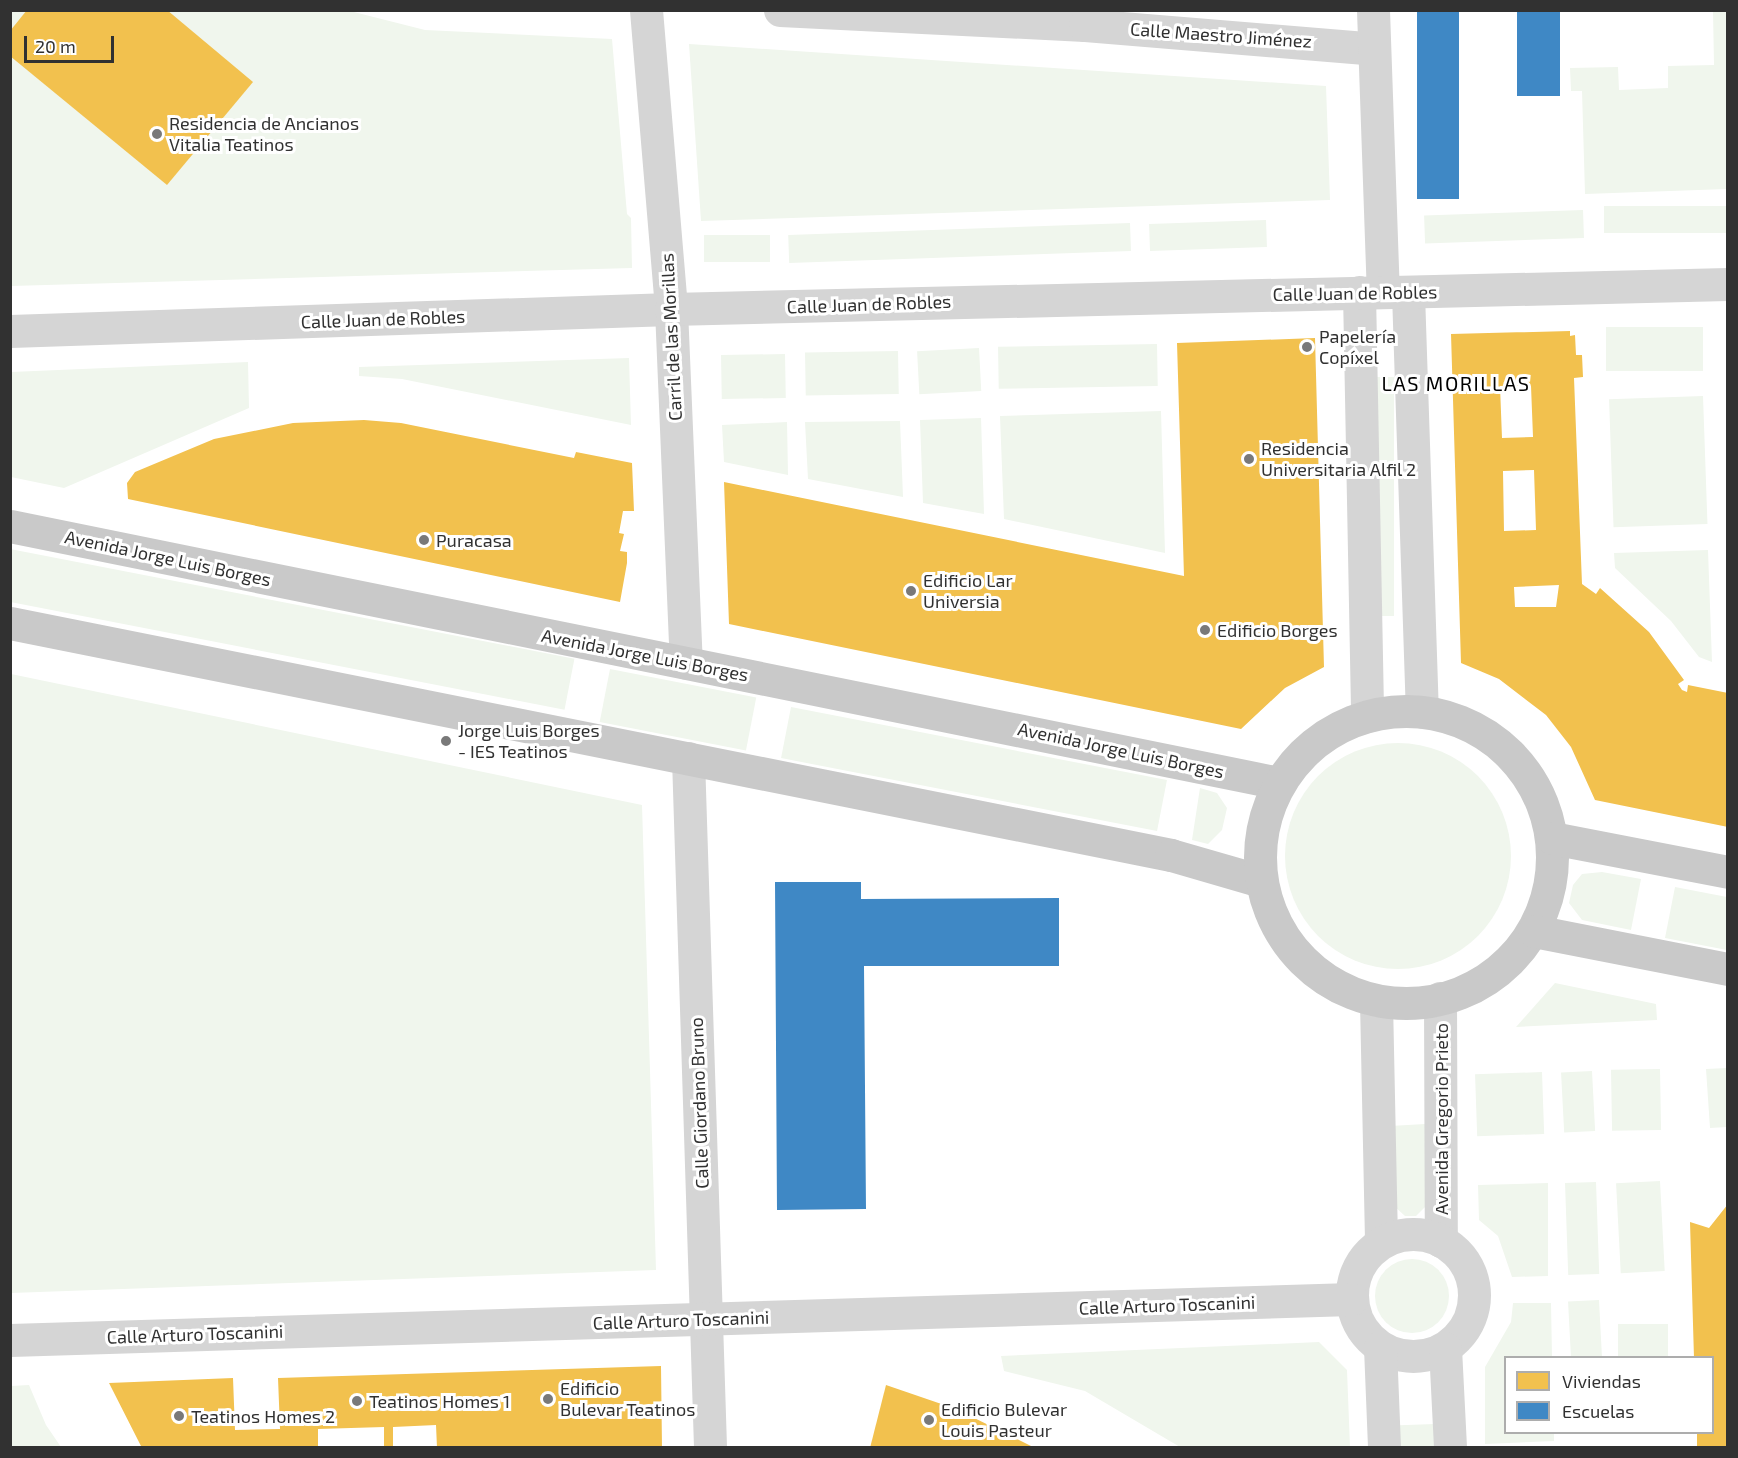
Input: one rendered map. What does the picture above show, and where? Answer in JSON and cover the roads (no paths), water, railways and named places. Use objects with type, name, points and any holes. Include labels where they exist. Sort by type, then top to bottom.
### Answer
[{"type":"main road","name":"Avenida Jorge Luis Borges","points":[[10,526],[1279,783]]},
{"type":"main road","points":[[10,622],[1171,855],[1261,881]]},
{"type":"main road","points":[[1422,712],[1469,725],[1509,753],[1537,792],[1552,838],[1552,876],[1534,931],[1502,968],[1474,987],[1440,998],[1410,1003],[1376,1000],[1335,985],[1300,958],[1274,922],[1261,881],[1262,831],[1279,783],[1302,753],[1332,730],[1367,716],[1422,712]]},
{"type":"main road","points":[[1552,838],[1728,872]]},
{"type":"main road","points":[[1534,931],[1728,969]]},
{"type":"street","name":"Carril de las Morillas","points":[[646,10],[671,309],[686,663]]},
{"type":"street","name":"Calle Maestro Jiménez","points":[[780,10],[1085,18],[1374,49]]},
{"type":"street","points":[[1373,10],[1384,293],[1422,712]]},
{"type":"street","name":"Calle Juan de Robles","points":[[10,332],[671,309],[1728,284]]},
{"type":"street","points":[[1367,716],[1384,293]]},
{"type":"street","name":"Calle Giordano Bruno","points":[[688,758],[710,1448]]},
{"type":"street","name":"Avenida Gregorio Prieto","points":[[1440,998],[1441,1240]]},
{"type":"street","points":[[1376,1000],[1381,1241]]},
{"type":"street","points":[[1415,1233],[1441,1240],[1450,1245],[1470,1270],[1475,1298],[1468,1323],[1445,1348],[1414,1357],[1380,1347],[1358,1323],[1351,1299],[1357,1268],[1381,1241],[1415,1233]]},
{"type":"street","name":"Calle Arturo Toscanini","points":[[10,1340],[1351,1299]]},
{"type":"street","points":[[1380,1347],[1384,1448]]},
{"type":"street","points":[[1445,1348],[1450,1448]]},
{"type":"place","name":"Residencia de Ancianos Vitalia Teatinos","points":[[157,134]]},
{"type":"place","name":"Papelería Copíxel","points":[[1307,347]]},
{"type":"place","name":"Residencia Universitaria Alfil 2","points":[[1249,459]]},
{"type":"place","name":"Puracasa","points":[[424,540]]},
{"type":"place","name":"Edificio Lar Universia","points":[[911,591]]},
{"type":"place","name":"Edificio Borges","points":[[1205,630]]},
{"type":"place","name":"Jorge Luis Borges - IES Teatinos","points":[[446,741]]},
{"type":"place","name":"Edificio Bulevar Teatinos","points":[[548,1399]]},
{"type":"place","name":"Teatinos Homes 1","points":[[357,1401]]},
{"type":"place","name":"Teatinos Homes 2","points":[[179,1416]]},
{"type":"place","name":"Edificio Bulevar Louis Pasteur","points":[[929,1420]]},
{"type":"district","name":"LAS MORILLAS","points":[[1456,383]]}]
